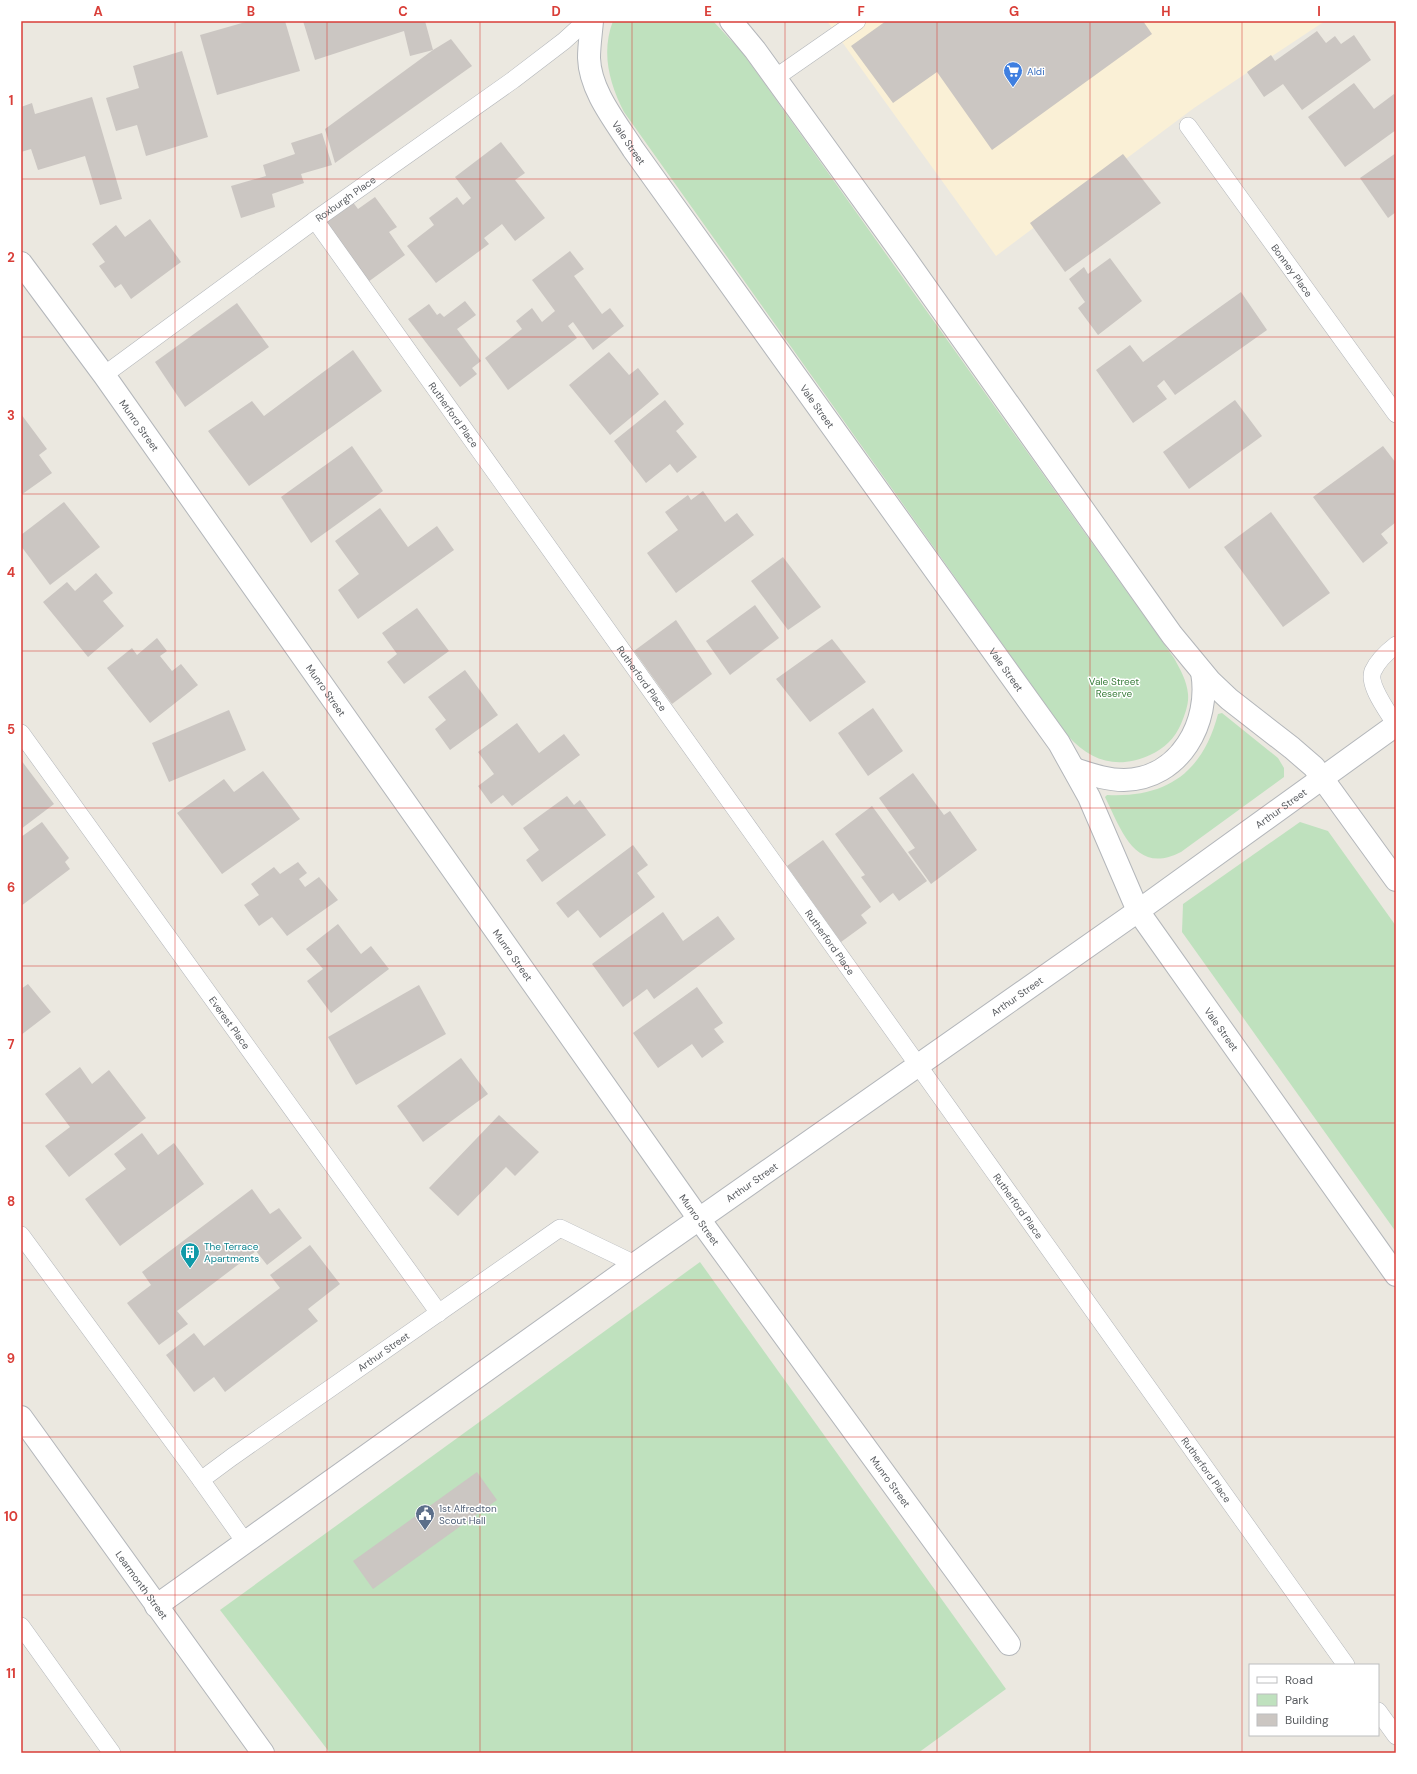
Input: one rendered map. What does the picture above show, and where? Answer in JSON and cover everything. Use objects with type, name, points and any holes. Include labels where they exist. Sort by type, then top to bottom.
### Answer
[{"type":"street","points":[[731,21],[744,35],[903,255],[1154,611],[1202,672],[1229,699],[1303,757],[1323,778],[1396,880]]},
{"type":"street","name":"Vale Street","points":[[592,24],[589,58],[598,91],[629,143],[1050,730],[1074,769],[1097,816],[1138,911],[1396,1275]]},
{"type":"street","name":"Munro Street","points":[[21,263],[104,375],[699,1219],[1009,1644]]},
{"type":"street","points":[[1074,769],[1098,776],[1125,780],[1144,777],[1170,763],[1189,744],[1200,721],[1204,688],[1202,672]]},
{"type":"street","name":"Arthur Street","points":[[156,1606],[635,1264],[1138,911],[1396,725]]},
{"type":"street","name":"Learmonth Street","points":[[24,1426],[263,1753]]},
{"type":"lane","points":[[775,78],[858,21]]},
{"type":"lane","name":"Roxburgh Place","points":[[104,375],[315,220],[518,76],[564,41],[592,24]]},
{"type":"lane","name":"Bonney Place","points":[[1188,126],[1396,414]]},
{"type":"lane","name":"Rutherford Place","points":[[315,220],[1345,1664]]},
{"type":"lane","name":"Arthur Street","points":[[1396,645],[1382,658],[1372,672],[1373,683],[1379,698],[1396,725]]},
{"type":"lane","name":"Everest Place","points":[[21,733],[439,1312]]},
{"type":"lane","name":"Arthur Street","points":[[200,1480],[560,1228],[635,1264]]},
{"type":"lane","points":[[21,1235],[245,1542]]},
{"type":"lane","points":[[21,1626],[112,1753]]},
{"type":"lane","points":[[1379,1712],[1396,1736]]},
{"type":"shaded area","points":[[827,21],[1325,21],[1194,108],[996,256]]},
{"type":"green space","name":"Vale Street Reserve","points":[[613,21],[713,21],[742,52],[1174,658],[1186,684],[1188,702],[1179,729],[1164,746],[1155,753],[1138,760],[1126,762],[1105,760],[1086,752],[1068,736],[624,112],[614,90],[608,67],[607,56],[609,33]]},
{"type":"green space","points":[[1222,713],[1278,758],[1284,768],[1284,777],[1181,852],[1165,858],[1152,858],[1141,854],[1132,846],[1124,835],[1105,797],[1107,795],[1128,795],[1148,792],[1165,786],[1179,777],[1192,766],[1203,752],[1218,714]]},
{"type":"green space","points":[[1300,822],[1328,831],[1396,926],[1396,1232],[1182,932],[1183,904]]},
{"type":"green space","points":[[700,1262],[1006,1689],[918,1753],[330,1753],[220,1610]]},
{"type":"building","points":[[249,21],[285,21],[300,71],[217,95],[200,35]]},
{"type":"building","points":[[303,21],[425,21],[433,50],[410,56],[404,31],[315,60]]},
{"type":"building","name":"Aldi","points":[[886,21],[1143,21],[1152,34],[992,150],[937,72],[893,103],[851,46]]},
{"type":"building","points":[[1317,31],[1326,43],[1335,36],[1341,44],[1354,35],[1371,60],[1302,110],[1283,84],[1264,97],[1247,72],[1271,55],[1275,61]]},
{"type":"building","points":[[451,39],[472,66],[335,163],[325,129],[433,50]]},
{"type":"building","points":[[182,51],[208,137],[146,156],[137,125],[116,131],[106,98],[139,88],[133,66]]},
{"type":"building","points":[[1354,83],[1374,109],[1394,94],[1396,96],[1396,130],[1345,167],[1308,117]]},
{"type":"building","points":[[92,97],[122,199],[100,205],[85,156],[38,170],[31,149],[21,152],[21,107],[32,103],[35,114]]},
{"type":"building","points":[[322,133],[332,165],[301,174],[304,183],[272,194],[275,207],[241,218],[231,186],[266,176],[263,165],[295,154],[291,143]]},
{"type":"building","points":[[501,142],[525,173],[515,180],[545,218],[515,241],[502,224],[484,238],[489,244],[436,283],[407,246],[434,225],[429,218],[457,197],[463,205],[471,198],[455,177]]},
{"type":"building","points":[[1396,153],[1396,212],[1388,218],[1360,178]]},
{"type":"building","points":[[1123,154],[1161,203],[1065,272],[1030,223]]},
{"type":"building","points":[[349,197],[358,209],[375,197],[397,227],[389,232],[405,255],[368,282],[320,218]]},
{"type":"building","points":[[150,219],[181,262],[131,299],[121,284],[115,288],[99,266],[105,262],[92,244],[116,225],[125,237]]},
{"type":"building","points":[[570,251],[584,269],[574,276],[602,314],[610,308],[624,326],[593,350],[573,322],[568,326],[577,338],[508,390],[485,358],[522,329],[516,321],[532,308],[542,322],[555,311],[532,280]]},
{"type":"building","points":[[1110,258],[1142,301],[1098,335],[1078,308],[1085,302],[1069,279],[1084,267],[1088,274]]},
{"type":"building","points":[[1241,292],[1267,330],[1175,395],[1164,380],[1157,386],[1167,399],[1133,423],[1096,370],[1130,345],[1143,362]]},
{"type":"building","points":[[465,301],[476,315],[457,329],[481,361],[472,368],[477,374],[460,387],[408,319],[429,304],[437,315],[440,313],[444,317]]},
{"type":"building","points":[[237,303],[269,347],[185,407],[155,362]]},
{"type":"building","points":[[353,350],[382,391],[249,486],[208,431],[252,401],[264,416]]},
{"type":"building","points":[[609,352],[629,375],[638,368],[659,394],[610,435],[569,385]]},
{"type":"building","points":[[665,400],[684,424],[676,431],[697,457],[677,473],[670,464],[646,483],[614,441]]},
{"type":"building","points":[[1235,400],[1262,436],[1189,489],[1163,452]]},
{"type":"building","points":[[21,414],[47,449],[39,455],[52,473],[21,495]]},
{"type":"building","points":[[352,446],[383,491],[311,543],[281,497]]},
{"type":"building","points":[[1383,446],[1396,463],[1396,522],[1381,534],[1388,543],[1363,563],[1313,497]]},
{"type":"building","points":[[703,491],[725,522],[737,513],[754,535],[676,593],[647,553],[678,530],[665,512],[688,495],[691,500]]},
{"type":"building","points":[[64,502],[100,547],[50,585],[21,546],[21,535]]},
{"type":"building","points":[[380,508],[408,547],[437,526],[454,550],[358,619],[338,590],[359,574],[335,541]]},
{"type":"building","points":[[1271,512],[1330,593],[1283,627],[1224,547]]},
{"type":"building","points":[[783,557],[821,607],[788,630],[751,581]]},
{"type":"building","points":[[96,573],[113,593],[103,601],[124,626],[88,657],[43,602],[67,582],[75,591]]},
{"type":"building","points":[[755,605],[779,638],[730,675],[706,641]]},
{"type":"building","points":[[417,608],[449,651],[404,684],[387,662],[397,654],[382,633]]},
{"type":"building","points":[[676,620],[712,674],[672,704],[634,651]]},
{"type":"building","points":[[157,638],[167,651],[160,656],[172,671],[181,664],[198,685],[150,723],[107,668],[132,648],[137,655]]},
{"type":"building","points":[[832,639],[866,682],[810,722],[776,679]]},
{"type":"building","points":[[465,670],[498,715],[450,750],[435,729],[446,720],[428,697]]},
{"type":"building","points":[[873,708],[903,751],[868,776],[838,733]]},
{"type":"building","points":[[229,710],[246,750],[169,782],[152,743]]},
{"type":"building","points":[[517,723],[539,753],[564,734],[580,755],[512,806],[503,795],[491,804],[478,786],[494,774],[478,752]]},
{"type":"building","points":[[21,760],[54,804],[21,829]]},
{"type":"building","points":[[263,771],[300,819],[222,874],[177,813],[224,779],[234,792]]},
{"type":"building","points":[[913,773],[944,815],[950,811],[977,850],[931,884],[908,852],[915,848],[879,798]]},
{"type":"building","points":[[567,796],[574,805],[580,800],[606,835],[542,882],[526,860],[539,850],[523,828]]},
{"type":"building","points":[[872,806],[927,881],[899,901],[893,893],[880,903],[861,877],[865,875],[835,834]]},
{"type":"building","points":[[42,822],[69,858],[65,862],[70,869],[21,906],[21,837]]},
{"type":"building","points":[[823,840],[871,907],[861,915],[867,923],[841,942],[787,866]]},
{"type":"building","points":[[633,845],[648,865],[637,873],[655,897],[600,938],[578,910],[568,918],[556,903]]},
{"type":"building","points":[[298,862],[307,873],[299,879],[305,887],[319,877],[338,900],[287,936],[272,917],[259,926],[244,905],[259,895],[251,884],[274,867],[280,874]]},
{"type":"building","points":[[663,912],[683,941],[718,916],[735,939],[654,999],[647,989],[623,1007],[592,964]]},
{"type":"building","points":[[338,924],[361,954],[371,946],[389,969],[331,1013],[307,981],[323,969],[306,949]]},
{"type":"building","points":[[28,984],[51,1012],[21,1035],[21,989]]},
{"type":"building","points":[[419,985],[446,1034],[356,1085],[328,1037]]},
{"type":"building","points":[[697,987],[723,1023],[714,1029],[724,1042],[702,1058],[692,1044],[658,1068],[633,1033]]},
{"type":"building","points":[[461,1058],[488,1094],[423,1142],[397,1106]]},
{"type":"building","points":[[80,1067],[92,1084],[109,1070],[146,1118],[69,1177],[45,1146],[70,1127],[45,1094]]},
{"type":"building","points":[[499,1115],[539,1152],[515,1176],[506,1167],[458,1216],[429,1188]]},
{"type":"building","points":[[142,1133],[158,1155],[174,1143],[204,1184],[120,1246],[85,1199],[126,1169],[114,1154]]},
{"type":"building","name":"The Terrace Apartments","points":[[252,1189],[270,1214],[279,1208],[302,1238],[267,1265],[256,1251],[177,1311],[188,1324],[159,1345],[127,1303],[151,1285],[142,1272]]},
{"type":"building","name":"The Terrace Apartments","points":[[310,1245],[340,1284],[308,1309],[318,1321],[225,1392],[214,1377],[194,1392],[166,1355],[194,1333],[204,1346],[280,1288],[270,1275]]},
{"type":"building","name":"1st Alfredton Scout Hall","points":[[477,1472],[497,1500],[373,1589],[353,1561]]},
{"type":"place","name":"Aldi","points":[[1013,88]]},
{"type":"place","name":"The Terrace Apartments","points":[[190,1269]]},
{"type":"place","name":"1st Alfredton Scout Hall","points":[[425,1531]]}]
